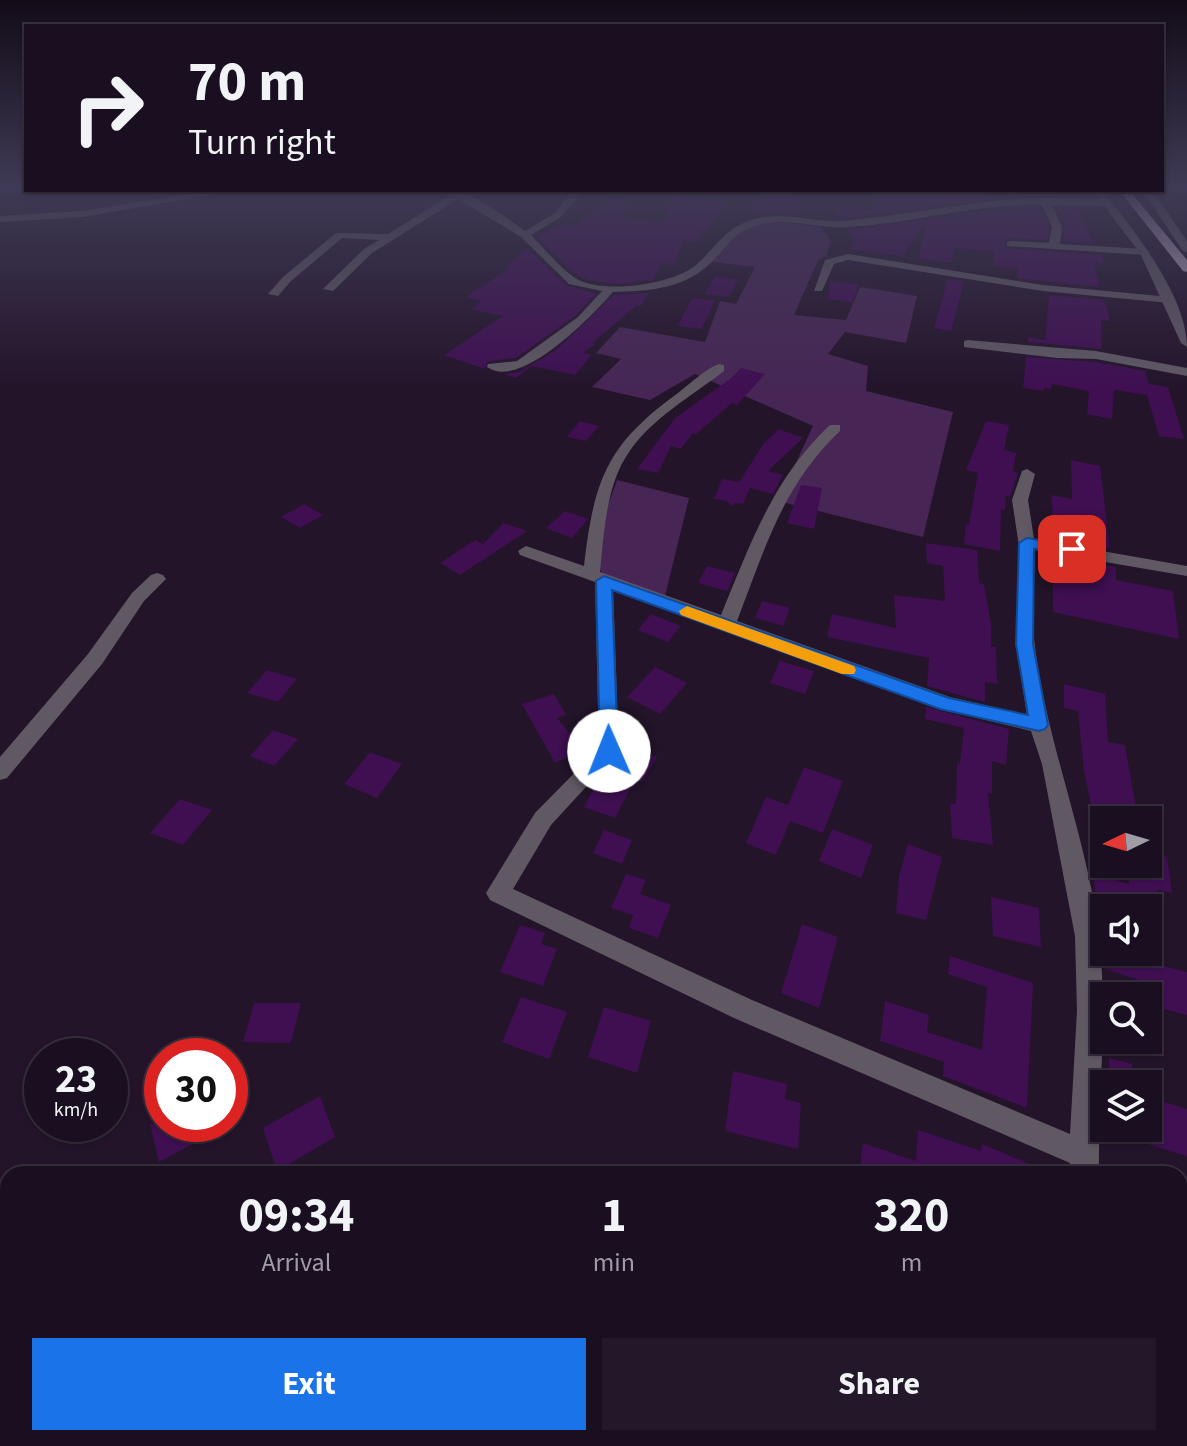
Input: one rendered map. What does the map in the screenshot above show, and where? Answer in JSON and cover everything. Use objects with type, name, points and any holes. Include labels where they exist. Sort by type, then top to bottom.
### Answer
[{"type":"street","points":[[274,294],[319,252]]},
{"type":"street","points":[[329,289],[369,252]]},
{"type":"street","points":[[543,252],[573,282],[610,289],[661,286],[699,268],[713,252]]},
{"type":"street","points":[[1145,252],[1170,300],[1187,343]]},
{"type":"street","points":[[818,289],[829,262],[848,257],[1043,288],[1170,300]]},
{"type":"street","points":[[493,367],[520,365],[582,320],[610,289]]},
{"type":"street","points":[[968,344],[1096,355],[1187,372]]},
{"type":"street","points":[[719,368],[654,418],[620,454],[608,486],[597,578],[609,751],[573,784],[543,819],[498,893],[1083,1164],[1090,1011],[1087,936],[1052,764],[1039,725],[1025,644],[1027,543],[1020,500],[1027,474]]},
{"type":"street","points":[[726,626],[774,501],[799,465],[835,428]]},
{"type":"street","points":[[1027,543],[1187,571]]},
{"type":"street","points":[[526,551],[947,704],[1039,725]]},
{"type":"street","points":[[0,772],[95,659],[138,597],[157,579]]},
{"type":"shaded area","points":[[715,252],[827,252],[818,260],[794,315],[846,320],[860,287],[917,296],[906,343],[845,332],[828,354],[868,366],[866,391],[953,412],[923,537],[778,501],[813,426],[695,374],[650,400],[592,387],[621,359],[596,353],[620,327],[705,342],[720,301],[736,304],[755,267],[704,261]]},
{"type":"shaded area","points":[[617,480],[689,498],[664,600],[622,587],[601,572],[597,560],[599,533]]},
{"type":"building","points":[[522,252],[532,252],[567,286],[596,293],[576,315],[516,358],[488,361],[485,369],[444,355],[503,316],[471,309],[481,301],[466,297],[510,268],[505,267]]},
{"type":"building","points":[[552,252],[679,252],[675,264],[661,263],[654,279],[619,284],[588,280],[571,271]]},
{"type":"building","points":[[876,252],[904,252],[902,256]]},
{"type":"building","points":[[920,252],[953,252],[951,263],[919,258]]},
{"type":"building","points":[[994,252],[1101,255],[1106,264],[1094,263],[1100,287],[1017,278],[1018,269],[993,266]]},
{"type":"building","points":[[715,276],[738,280],[729,297],[705,294]]},
{"type":"building","points":[[948,279],[964,281],[951,331],[934,328]]},
{"type":"building","points":[[830,282],[859,284],[852,303],[828,299]]},
{"type":"building","points":[[649,293],[641,306],[637,305],[592,343],[595,344],[583,353],[592,355],[575,375],[532,366],[516,378],[503,374],[519,372],[556,350],[614,295]]},
{"type":"building","points":[[1049,295],[1104,300],[1110,321],[1101,320],[1102,349],[1028,342],[1028,337],[1045,340]]},
{"type":"building","points":[[692,298],[715,300],[702,329],[678,326]]},
{"type":"building","points":[[1026,357],[1096,362],[1145,371],[1149,384],[1168,387],[1184,439],[1159,436],[1147,395],[1114,390],[1112,419],[1087,414],[1089,391],[1052,384],[1051,389],[1044,388],[1044,391],[1023,388]]},
{"type":"building","points":[[741,368],[765,374],[737,405],[732,403],[695,435],[693,433],[681,449],[671,446],[658,473],[637,469],[675,418]]},
{"type":"building","points":[[580,421],[599,426],[586,441],[567,437]]},
{"type":"building","points":[[986,421],[1009,425],[1004,450],[1016,453],[1013,472],[1018,473],[1010,497],[1006,496],[1005,510],[1001,509],[1000,551],[964,544],[978,473],[966,470]]},
{"type":"building","points":[[779,429],[803,438],[768,471],[783,475],[773,494],[750,488],[743,504],[735,503],[732,506],[726,501],[714,499],[722,479],[739,482],[764,443]]},
{"type":"building","points":[[1071,460],[1100,466],[1110,549],[1055,540],[1051,495],[1072,499]]},
{"type":"building","points":[[801,485],[822,488],[814,529],[787,523]]},
{"type":"building","points":[[304,504],[323,515],[300,528],[281,517]]},
{"type":"building","points":[[565,511],[588,519],[572,538],[546,528]]},
{"type":"building","points":[[504,523],[527,531],[460,575],[440,563],[475,540],[483,544]]},
{"type":"building","points":[[926,543],[977,550],[979,583],[984,584],[991,624],[991,647],[996,647],[997,684],[985,682],[985,702],[927,686],[929,658],[827,637],[832,614],[896,628],[894,595],[945,601],[943,566],[927,563]]},
{"type":"building","points":[[1053,556],[1116,567],[1116,580],[1173,591],[1179,639],[1053,612]]},
{"type":"building","points":[[707,566],[735,573],[727,591],[698,583]]},
{"type":"building","points":[[762,601],[790,608],[783,626],[755,618]]},
{"type":"building","points":[[651,614],[681,626],[668,642],[638,630]]},
{"type":"building","points":[[780,661],[814,671],[805,694],[770,683]]},
{"type":"building","points":[[655,667],[687,683],[660,714],[627,697]]},
{"type":"building","points":[[267,670],[297,679],[278,702],[247,693]]},
{"type":"building","points":[[1064,684],[1105,694],[1108,742],[1125,745],[1136,806],[1091,806],[1078,711],[1064,708]]},
{"type":"building","points":[[554,694],[566,715],[557,718],[583,749],[555,763],[522,704]]},
{"type":"building","points":[[926,707],[1009,729],[1006,765],[992,761],[992,794],[988,793],[993,845],[952,838],[950,803],[956,804],[957,763],[960,764],[964,728],[925,719]]},
{"type":"building","points":[[273,730],[298,739],[274,766],[250,756]]},
{"type":"building","points":[[622,743],[657,757],[642,782],[635,779],[615,818],[584,807],[601,775],[621,753]]},
{"type":"building","points":[[370,752],[402,764],[377,798],[344,784]]},
{"type":"building","points":[[804,767],[843,781],[823,833],[790,821],[776,855],[746,843],[766,797],[788,805]]},
{"type":"building","points":[[180,799],[212,810],[183,845],[150,833]]},
{"type":"building","points":[[832,829],[873,845],[861,878],[819,861]]},
{"type":"building","points":[[604,830],[632,840],[622,864],[593,853]]},
{"type":"building","points":[[908,844],[942,857],[926,920],[896,913],[899,876]]},
{"type":"building","points":[[1162,856],[1167,857],[1172,893],[1157,890],[1157,894],[1096,894],[1094,878],[1129,884],[1128,878],[1162,878]]},
{"type":"building","points":[[626,874],[646,880],[640,894],[671,905],[658,938],[629,928],[633,915],[611,908]]},
{"type":"building","points":[[991,897],[1039,908],[1041,947],[993,936]]},
{"type":"building","points":[[802,924],[838,937],[819,1008],[781,993]]},
{"type":"building","points":[[520,925],[545,933],[541,944],[557,949],[543,986],[500,972]]},
{"type":"building","points":[[1162,952],[1163,966],[1187,972],[1187,1015],[1162,1009],[1162,982],[1139,982],[1105,969],[1105,966],[1162,966]]},
{"type":"building","points":[[950,956],[1033,983],[1027,1108],[943,1076],[944,1062],[880,1041],[885,1001],[929,1015],[927,1032],[982,1050],[987,987],[948,974]]},
{"type":"building","points":[[521,997],[567,1012],[549,1059],[502,1042]]},
{"type":"building","points":[[254,1003],[301,1003],[291,1043],[248,1042],[248,1038],[244,1038]]},
{"type":"building","points":[[604,1007],[651,1021],[637,1073],[588,1057]]},
{"type":"building","points":[[1109,1058],[1132,1064],[1132,1070],[1109,1070]]},
{"type":"building","points":[[733,1071],[787,1084],[785,1099],[801,1103],[798,1149],[725,1131]]},
{"type":"building","points":[[320,1096],[335,1137],[286,1166],[275,1166],[263,1128]]},
{"type":"building","points":[[1162,1101],[1187,1109],[1187,1156],[1144,1143],[1162,1142]]},
{"type":"building","points":[[918,1130],[981,1151],[982,1144],[1034,1166],[860,1166],[863,1143],[916,1161]]},
{"type":"building","points":[[154,1142],[196,1142],[159,1162]]},
{"type":"slow traffic","points":[[687,611],[848,670]]},
{"type":"route","points":[[609,751],[604,581],[947,704],[1039,725],[1025,644],[1027,543],[1072,549]]}]
